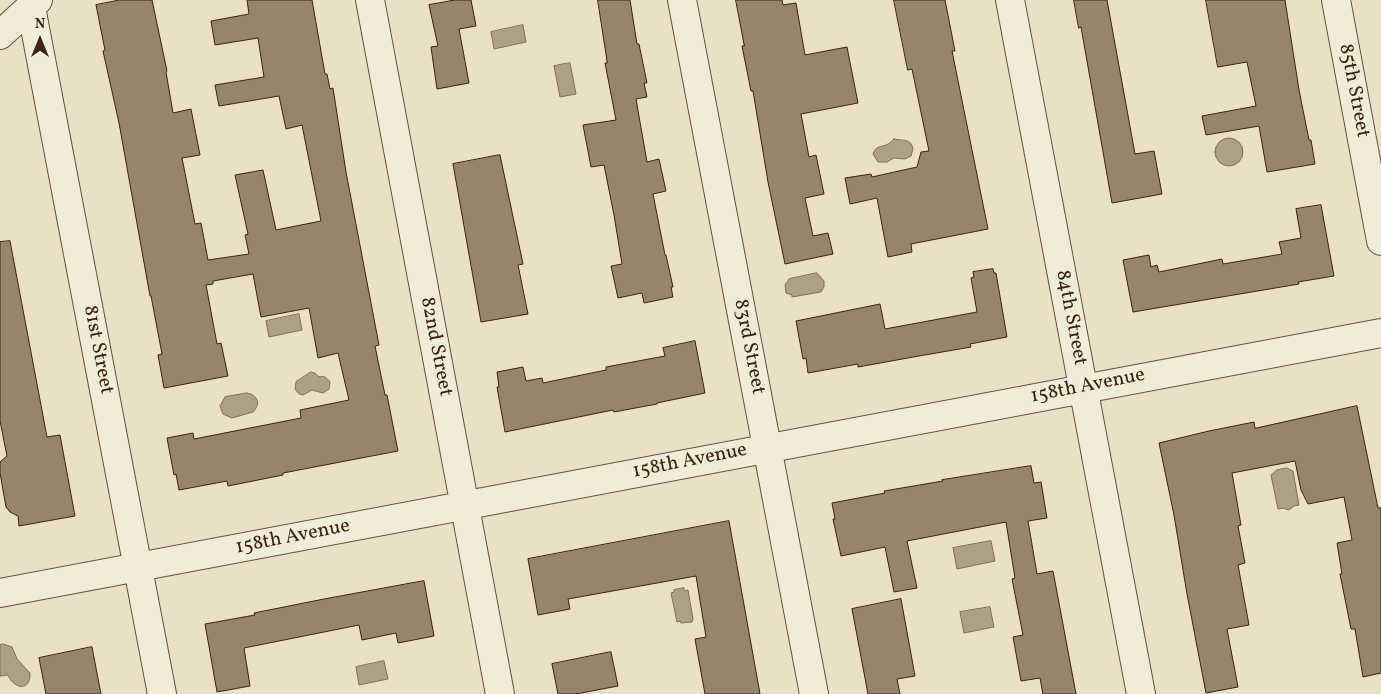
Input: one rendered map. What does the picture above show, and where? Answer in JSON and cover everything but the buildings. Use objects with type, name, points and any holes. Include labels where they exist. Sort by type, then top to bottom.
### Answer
[{"type":"street","name":"82nd Street","points":[[370,0],[500,694]]},
{"type":"street","name":"83rd Street","points":[[682,0],[814,694]]},
{"type":"street","name":"84th Street","points":[[1010,0],[1141,694]]},
{"type":"street","name":"85th Street","points":[[1336,0],[1381,241]]},
{"type":"street","points":[[0,35],[35,3]]},
{"type":"street","name":"81st Street","points":[[35,3],[162,694]]},
{"type":"street","name":"158th Avenue","points":[[0,593],[1381,333]]},
{"type":"shaded area","points":[[523,25],[526,42],[494,49],[491,32]]},
{"type":"shaded area","points":[[570,63],[576,94],[560,97],[554,66]]},
{"type":"shaded area","points":[[1229,138],[1239,142],[1243,152],[1239,162],[1229,166],[1219,162],[1215,152],[1219,142]]},
{"type":"shaded area","points":[[894,139],[906,141],[912,145],[911,156],[905,159],[894,158],[887,162],[878,162],[873,154],[874,151]]},
{"type":"shaded area","points":[[817,273],[824,281],[824,287],[821,292],[792,297],[792,295],[786,293],[785,285],[789,279]]},
{"type":"shaded area","points":[[299,314],[302,330],[269,337],[266,321]]},
{"type":"shaded area","points":[[311,372],[319,377],[328,379],[330,382],[329,389],[323,393],[312,390],[303,395],[299,394],[295,389],[296,382]]},
{"type":"shaded area","points":[[247,393],[254,396],[258,403],[253,412],[232,418],[223,414],[220,406],[225,397]]},
{"type":"shaded area","points":[[1287,468],[1293,471],[1299,505],[1289,510],[1278,509],[1271,475],[1277,470]]},
{"type":"shaded area","points":[[991,541],[995,561],[957,569],[953,548]]},
{"type":"shaded area","points":[[684,588],[684,591],[688,590],[693,619],[692,622],[681,623],[680,621],[677,622],[671,593],[674,590]]},
{"type":"shaded area","points":[[990,607],[994,627],[964,633],[960,612]]},
{"type":"shaded area","points":[[0,645],[12,647],[17,659],[30,673],[30,679],[25,685],[18,686],[14,684],[8,675],[0,676]]},
{"type":"shaded area","points":[[384,661],[388,679],[359,685],[356,667]]}]
